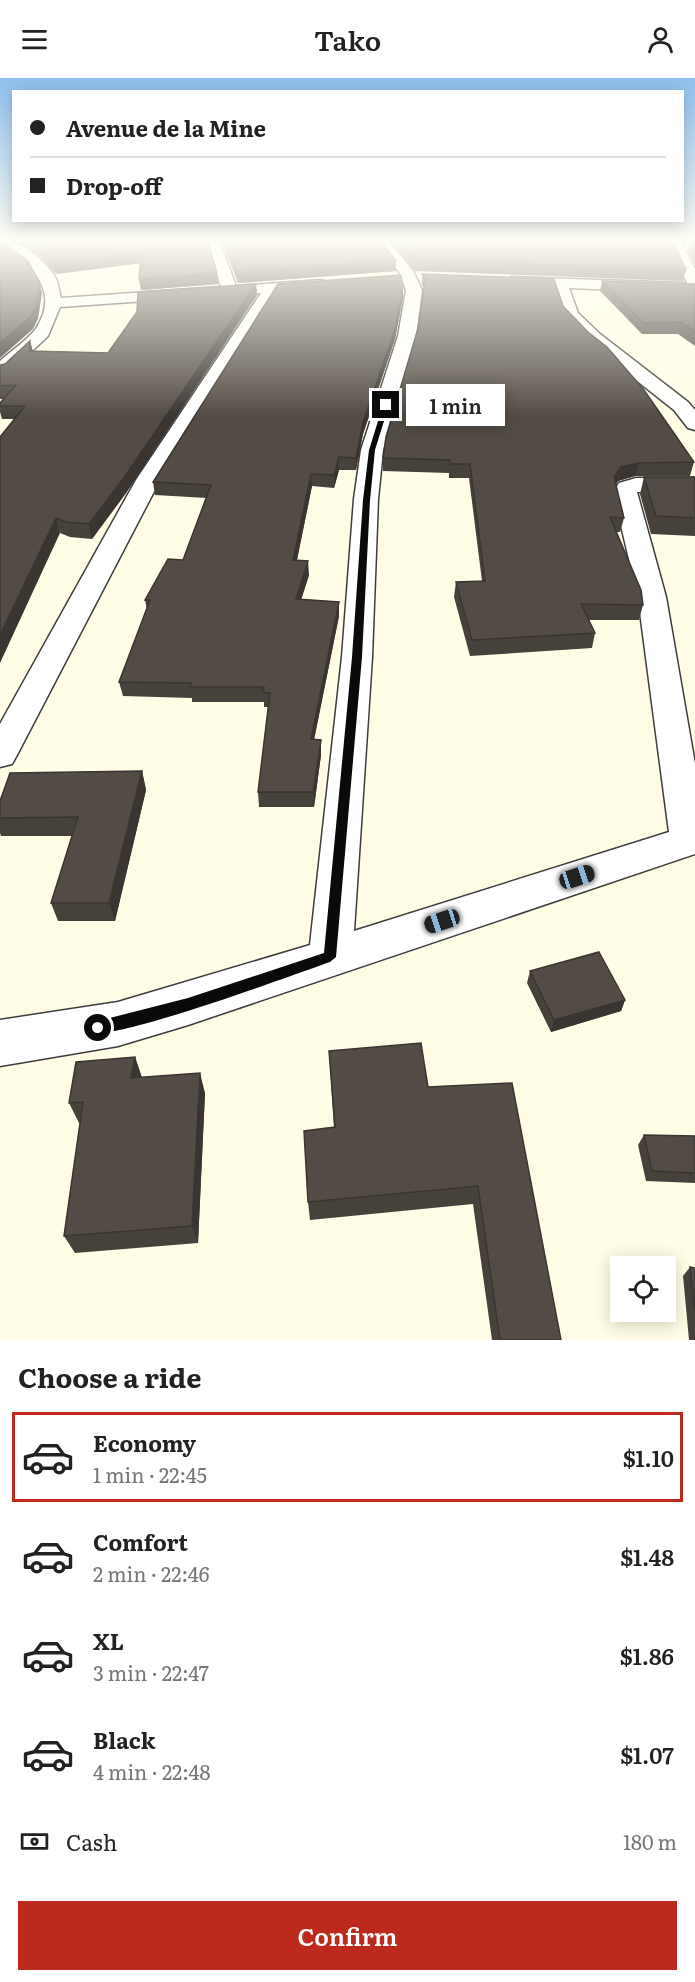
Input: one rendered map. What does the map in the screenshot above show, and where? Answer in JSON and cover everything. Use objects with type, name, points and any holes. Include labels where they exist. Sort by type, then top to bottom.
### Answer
[{"type":"street","points":[[0,371],[42,332],[54,303],[53,299]]},
{"type":"street","points":[[54,303],[110,299]]},
{"type":"street","points":[[0,754],[148,480],[264,299]]},
{"type":"street","points":[[330,957],[357,657],[366,500],[372,450],[407,336],[413,299]]},
{"type":"street","points":[[566,299],[571,315],[594,338],[681,406],[695,424]]},
{"type":"street","points":[[0,1043],[117,1024],[188,1004],[692,840],[652,597],[625,492],[627,488],[636,484],[695,485]]},
{"type":"building","points":[[0,299],[37,299],[30,317],[0,343]]},
{"type":"building","points":[[138,299],[246,299],[123,479],[89,524],[66,522],[56,518],[0,635],[0,437],[25,406],[0,406],[0,403],[16,385],[0,386],[0,365],[5,364],[30,341],[29,351],[108,353],[137,312]]},
{"type":"building","points":[[269,299],[401,299],[395,329],[363,422],[356,458],[339,457],[334,475],[311,474],[293,560],[308,561],[296,599],[339,602],[311,739],[321,740],[313,792],[258,792],[270,693],[263,692],[264,687],[190,687],[191,683],[119,682],[150,600],[145,600],[168,559],[183,560],[211,485],[153,482]]},
{"type":"building","points":[[422,299],[561,299],[563,306],[588,332],[607,347],[644,390],[694,462],[639,463],[621,467],[614,477],[624,518],[610,517],[641,590],[643,605],[581,604],[595,633],[472,640],[456,582],[485,581],[470,464],[450,464],[450,460],[383,458],[386,437],[419,325]]},
{"type":"building","points":[[620,299],[695,299],[695,332],[681,322],[644,323]]},
{"type":"building","points":[[644,477],[695,477],[695,518],[656,516]]},
{"type":"building","points":[[142,771],[109,903],[51,903],[78,817],[0,818],[0,801],[10,773]]},
{"type":"building","points":[[599,952],[625,1000],[554,1020],[530,971]]},
{"type":"building","points":[[421,1043],[428,1087],[512,1083],[561,1340],[500,1340],[478,1186],[308,1202],[304,1131],[335,1127],[329,1051]]},
{"type":"building","points":[[135,1057],[131,1078],[200,1073],[192,1226],[64,1236],[83,1102],[69,1103],[76,1062]]},
{"type":"building","points":[[644,1135],[695,1136],[695,1173],[652,1171]]},
{"type":"building","points":[[690,1267],[695,1268],[695,1311]]},
{"type":"route","points":[[98,1028],[188,1004],[330,957],[357,657],[366,500],[372,450],[386,405]]}]
